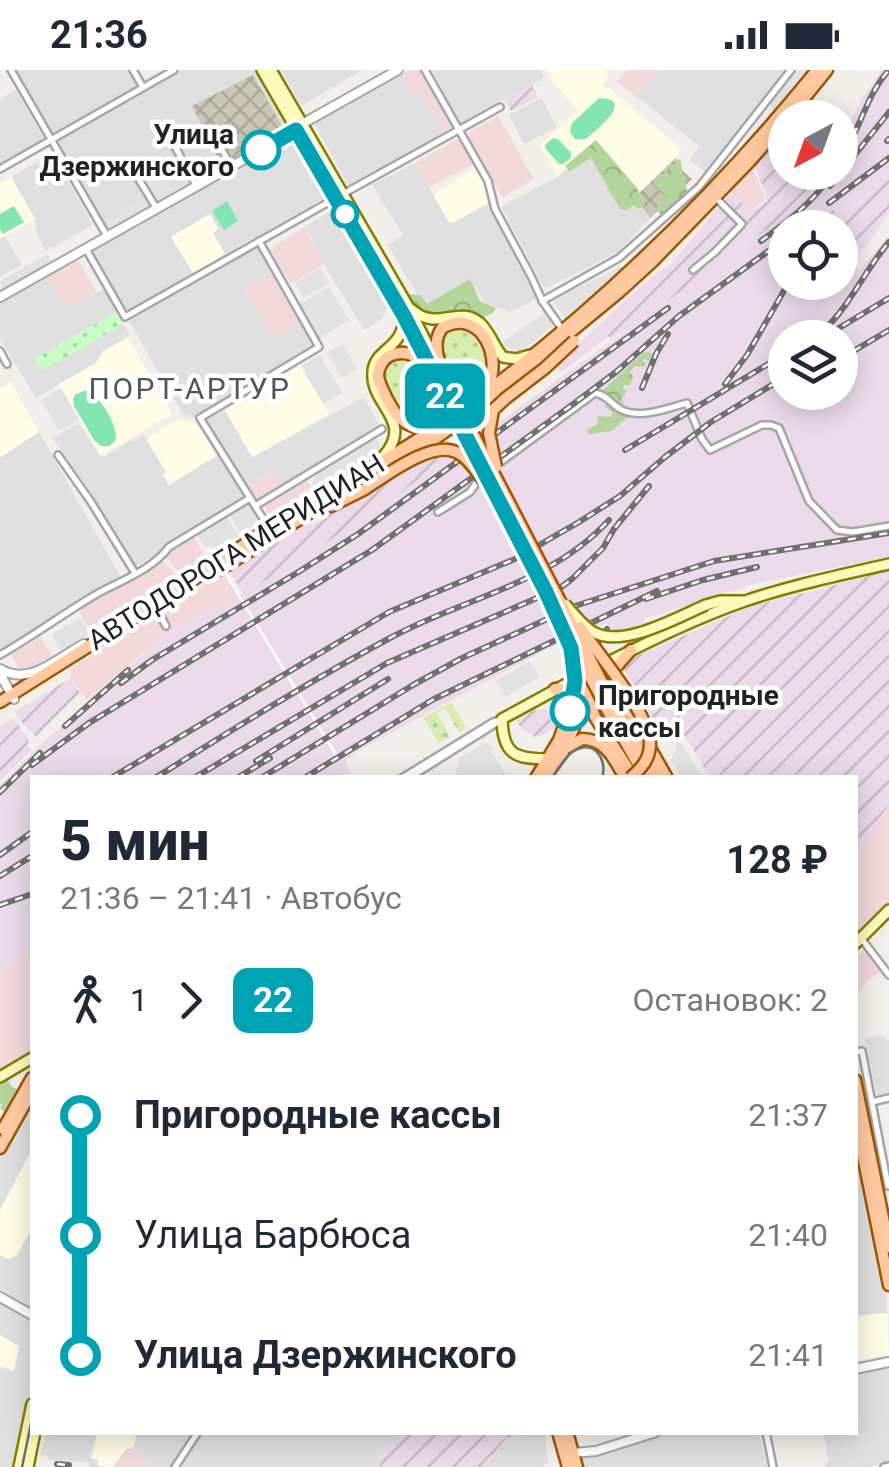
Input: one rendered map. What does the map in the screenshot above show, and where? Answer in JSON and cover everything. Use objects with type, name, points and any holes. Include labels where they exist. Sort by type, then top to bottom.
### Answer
[{"type":"main road","points":[[262,70],[406,311],[504,501],[571,648],[575,681],[571,706],[561,735],[538,775]]},
{"type":"main road","points":[[271,70],[299,127]]},
{"type":"main road","name":"АВТОДОРОГА МЕРИДИАН","points":[[0,705],[157,610],[480,397],[668,235],[818,70]]},
{"type":"main road","name":"АВТОДОРОГА МЕРИДИАН","points":[[802,100],[827,70]]},
{"type":"main road","name":"АВТОДОРОГА МЕРИДИАН","points":[[13,697],[180,588],[458,423],[618,293],[682,234],[768,139]]},
{"type":"main road","points":[[504,501],[490,442],[491,416],[499,404],[574,340],[618,293]]},
{"type":"main road","points":[[406,311],[429,320],[472,318],[483,326],[505,358],[516,360],[533,354]]},
{"type":"main road","points":[[378,462],[392,443],[395,429],[374,382],[373,370],[401,335],[406,311]]},
{"type":"main road","points":[[448,393],[435,340],[444,326],[462,321],[478,330],[493,359],[492,379],[480,397]]},
{"type":"main road","points":[[446,422],[418,428],[401,421],[381,386],[379,368],[392,355],[413,356],[448,393]]},
{"type":"main road","points":[[273,531],[363,490],[422,455],[456,452],[504,501],[565,604],[644,722],[650,748],[636,775]]},
{"type":"main road","points":[[538,558],[613,713],[635,775]]},
{"type":"main road","points":[[546,775],[563,752],[592,688],[604,671],[632,650],[745,602],[889,564]]},
{"type":"main road","points":[[546,592],[613,713],[654,775]]},
{"type":"main road","points":[[565,604],[588,628],[612,638],[639,633],[706,605],[745,602]]},
{"type":"main road","points":[[548,759],[524,758],[512,752],[503,740],[502,719],[580,676],[604,671]]},
{"type":"main road","points":[[604,671],[666,775]]},
{"type":"main road","points":[[580,676],[596,718],[634,775]]},
{"type":"main road","points":[[555,689],[576,690],[587,697]]},
{"type":"main road","points":[[563,752],[577,740],[597,741],[634,775]]},
{"type":"main road","points":[[858,941],[889,910]]},
{"type":"main road","points":[[0,1077],[30,1060]]},
{"type":"main road","points":[[0,1134],[30,1082]]},
{"type":"main road","points":[[858,1092],[881,1187],[889,1247]]},
{"type":"main road","points":[[0,1148],[30,1095]]},
{"type":"main road","points":[[858,1124],[881,1187],[889,1286]]},
{"type":"main road","points":[[19,1467],[30,1414]]},
{"type":"main road","points":[[28,1467],[34,1435]]},
{"type":"main road","points":[[559,1435],[569,1459],[577,1467]]},
{"type":"main road","points":[[555,1467],[569,1459]]},
{"type":"street","points":[[11,70],[107,236]]},
{"type":"street","points":[[133,70],[143,87]]},
{"type":"street","points":[[0,169],[174,70]]},
{"type":"street","points":[[0,297],[398,70]]},
{"type":"street","points":[[424,70],[488,181],[495,209],[542,301],[562,329]]},
{"type":"street","points":[[542,301],[619,258],[699,188],[791,70]]},
{"type":"street","points":[[86,249],[125,317],[500,107]]},
{"type":"street","points":[[214,134],[231,167]]},
{"type":"street","points":[[172,140],[197,187]]},
{"type":"street","points":[[138,178],[157,209]]},
{"type":"street","points":[[693,270],[742,224],[715,197]]},
{"type":"street","points":[[259,241],[320,346],[200,418],[273,531]]},
{"type":"street","points":[[0,351],[7,364]]},
{"type":"street","points":[[438,512],[470,492],[479,478],[591,395],[604,394],[617,408],[632,413],[687,403],[710,450],[762,426],[779,428],[809,501],[837,530],[853,532],[889,526]]},
{"type":"street","points":[[255,506],[382,429]]},
{"type":"street","points":[[58,455],[92,502],[135,574]]},
{"type":"street","points":[[0,655],[135,574],[162,556],[168,547],[250,498]]},
{"type":"street","points":[[157,610],[166,626]]},
{"type":"street","points":[[0,672],[30,674],[98,639]]},
{"type":"street","points":[[0,672],[13,697]]},
{"type":"street","points":[[411,775],[502,719]]},
{"type":"street","points":[[858,941],[889,975]]},
{"type":"street","points":[[858,1052],[862,1051],[880,1141],[881,1187]]},
{"type":"street","points":[[872,1102],[889,1098]]},
{"type":"street","points":[[880,1141],[889,1140]]},
{"type":"street","points":[[0,1297],[30,1314]]},
{"type":"street","points":[[858,1368],[889,1362]]},
{"type":"street","points":[[175,1467],[196,1435]]},
{"type":"street","points":[[569,1459],[647,1435]]},
{"type":"street","points":[[767,1435],[772,1467]]},
{"type":"shaded area","points":[[14,70],[128,70],[138,88],[53,137]]},
{"type":"shaded area","points":[[182,70],[256,70],[290,130],[107,231],[55,141]]},
{"type":"shaded area","points":[[281,70],[362,70],[301,106]]},
{"type":"shaded area","points":[[409,70],[423,70],[454,126],[443,133],[420,91],[412,95],[401,75]]},
{"type":"shaded area","points":[[432,70],[542,70],[544,78],[461,124]]},
{"type":"shaded area","points":[[547,70],[605,70],[605,88],[682,150],[635,196],[591,149],[557,177],[540,145],[578,110]]},
{"type":"shaded area","points":[[627,70],[658,70],[637,97],[617,82]]},
{"type":"shaded area","points":[[658,70],[787,70],[708,174],[690,160],[699,146],[637,97]]},
{"type":"shaded area","points":[[794,70],[810,70],[786,100],[771,100]]},
{"type":"shaded area","points":[[882,70],[889,70],[889,172],[844,210],[788,210],[807,190],[858,190],[858,106]]},
{"type":"shaded area","points":[[253,75],[285,131],[222,166],[192,106]]},
{"type":"shaded area","points":[[401,75],[412,94],[420,90],[443,133],[349,187],[314,123]]},
{"type":"shaded area","points":[[531,84],[538,97],[511,111],[504,98]]},
{"type":"shaded area","points":[[16,90],[45,140],[0,166],[0,99]]},
{"type":"shaded area","points":[[541,98],[557,127],[524,144],[509,115]]},
{"type":"shaded area","points":[[498,116],[534,179],[502,197],[468,137],[468,133]]},
{"type":"shaded area","points":[[290,138],[326,197],[225,254],[212,232],[218,228],[209,214],[171,237],[193,273],[127,313],[92,250]]},
{"type":"shaded area","points":[[459,138],[474,164],[429,187],[415,163]]},
{"type":"shaded area","points":[[591,148],[651,218],[618,252],[545,289],[501,207],[557,177]]},
{"type":"shaded area","points":[[768,148],[768,190],[808,190],[790,210],[768,210],[768,228],[647,316],[612,339],[608,336],[562,372],[554,367],[632,294],[667,269],[731,192],[750,211],[768,201],[754,164]]},
{"type":"shaded area","points":[[52,153],[93,225],[46,251],[35,219],[11,177]]},
{"type":"shaded area","points":[[676,158],[692,179],[650,218],[635,197]]},
{"type":"shaded area","points":[[156,161],[175,194],[157,202],[145,185],[144,167]]},
{"type":"shaded area","points":[[415,163],[450,224],[491,202],[536,286],[538,298],[509,312],[484,302],[475,286],[430,309],[423,305],[388,245],[403,235],[372,185]]},
{"type":"shaded area","points":[[752,166],[766,200],[749,211],[729,190]]},
{"type":"shaded area","points":[[475,168],[490,190],[491,202],[450,224],[433,195]]},
{"type":"shaded area","points":[[889,172],[889,212],[858,256],[858,210],[831,210],[864,192]]},
{"type":"shaded area","points":[[11,177],[35,219],[0,239],[0,184]]},
{"type":"shaded area","points":[[147,197],[152,205],[111,228],[107,220]]},
{"type":"shaded area","points":[[334,209],[388,303],[383,318],[364,330],[305,227]]},
{"type":"shaded area","points":[[210,214],[218,229],[213,233],[225,254],[193,273],[171,237]]},
{"type":"shaded area","points":[[305,227],[324,264],[291,284],[267,251]]},
{"type":"shaded area","points":[[768,228],[768,300],[858,300],[858,269],[889,236],[889,557],[757,583],[644,619],[646,626],[618,635],[607,624],[545,650],[363,748],[345,760],[350,772],[343,775],[30,775],[30,949],[0,972],[0,785],[166,634],[288,568],[389,501]]},
{"type":"shaded area","points":[[5,236],[22,265],[0,277],[0,239]]},
{"type":"shaded area","points":[[258,247],[273,271],[244,289],[274,337],[302,322],[316,345],[193,418],[183,414],[129,321]]},
{"type":"shaded area","points":[[47,254],[52,262],[2,291],[0,281]]},
{"type":"shaded area","points":[[78,260],[97,292],[73,306],[63,304],[47,276]]},
{"type":"shaded area","points":[[620,265],[623,268],[565,318],[551,299],[609,273]]},
{"type":"shaded area","points":[[320,268],[329,283],[304,298],[295,283]]},
{"type":"shaded area","points":[[273,271],[302,322],[274,338],[244,288]]},
{"type":"shaded area","points":[[47,276],[63,304],[73,306],[104,289],[129,334],[102,352],[96,363],[36,398],[0,339],[0,302]]},
{"type":"shaded area","points":[[329,287],[349,320],[318,339],[298,305]]},
{"type":"shaded area","points":[[785,300],[831,300],[807,320],[785,320]]},
{"type":"shaded area","points":[[546,312],[552,326],[521,352],[504,346],[504,341]]},
{"type":"shaded area","points":[[128,337],[172,414],[101,456],[59,384],[96,363],[102,352]]},
{"type":"shaded area","points":[[343,344],[357,369],[342,378],[327,353]]},
{"type":"shaded area","points":[[320,355],[342,393],[323,403],[301,366]]},
{"type":"shaded area","points":[[300,365],[329,414],[252,457],[225,410]]},
{"type":"shaded area","points":[[11,382],[39,432],[0,458],[0,389]]},
{"type":"shaded area","points":[[61,388],[79,420],[59,431],[41,400]]},
{"type":"shaded area","points":[[364,397],[379,424],[282,486],[272,471],[247,487],[207,420],[225,410],[253,457]]},
{"type":"shaded area","points":[[178,419],[198,425],[216,456],[169,485],[163,475],[166,472],[146,438]]},
{"type":"shaded area","points":[[79,423],[101,458],[143,434],[166,472],[169,485],[220,454],[247,498],[136,566],[52,438]]},
{"type":"shaded area","points":[[39,432],[120,576],[0,653],[0,458]]},
{"type":"shaded area","points":[[374,436],[382,449],[314,488],[312,483],[319,469]]},
{"type":"shaded area","points":[[454,454],[389,501],[243,594],[228,569],[278,536],[326,518],[325,514],[426,455]]},
{"type":"shaded area","points":[[273,471],[283,487],[256,503],[247,487]]},
{"type":"shaded area","points":[[305,477],[313,490],[271,518],[263,504]]},
{"type":"shaded area","points":[[250,503],[261,521],[240,533],[230,515]]},
{"type":"shaded area","points":[[226,516],[238,536],[214,550],[211,545],[205,548],[196,533]]},
{"type":"shaded area","points":[[194,537],[210,564],[189,577],[181,575],[165,556]]},
{"type":"shaded area","points":[[160,559],[183,581],[95,638],[79,611]]},
{"type":"shaded area","points":[[889,571],[889,804],[858,853],[858,775],[709,775],[680,728],[661,732],[624,669],[632,658],[752,606]]},
{"type":"shaded area","points":[[224,573],[239,595],[166,634],[87,700],[71,678],[72,668]]},
{"type":"shaded area","points":[[81,618],[90,634],[61,651],[52,634]]},
{"type":"shaded area","points":[[41,637],[53,656],[23,675],[11,655]]},
{"type":"shaded area","points":[[530,662],[539,677],[506,697],[496,680]]},
{"type":"shaded area","points":[[71,678],[80,693],[36,737],[15,712]]},
{"type":"shaded area","points":[[546,709],[555,728],[537,738],[516,720],[534,710]]},
{"type":"shaded area","points":[[13,718],[32,750],[0,781],[0,726]]},
{"type":"shaded area","points":[[485,743],[494,748],[492,753],[506,775],[458,775],[460,757]]},
{"type":"shaded area","points":[[681,743],[702,775],[681,775],[671,760],[675,744]]},
{"type":"shaded area","points":[[889,804],[889,906],[858,935],[858,853]]},
{"type":"shaded area","points":[[866,948],[883,970],[858,994],[858,956]]},
{"type":"shaded area","points":[[30,949],[30,1054],[0,1073],[0,972]]},
{"type":"shaded area","points":[[882,1035],[889,1041],[889,1094],[877,1096],[865,1038]]},
{"type":"shaded area","points":[[30,1102],[30,1153],[0,1210],[0,1155]]},
{"type":"shaded area","points":[[858,1150],[887,1299],[887,1313],[858,1318]]},
{"type":"shaded area","points":[[30,1153],[30,1232],[17,1255],[9,1259],[0,1255],[0,1210]]},
{"type":"shaded area","points":[[30,1232],[30,1311],[0,1293],[0,1255],[9,1259],[17,1255]]},
{"type":"shaded area","points":[[0,1302],[30,1320],[30,1404],[16,1467],[0,1467],[0,1366],[3,1369],[19,1346],[0,1335]]},
{"type":"shaded area","points":[[887,1313],[889,1354],[858,1360],[858,1316]]},
{"type":"shaded area","points":[[0,1335],[19,1346],[14,1371],[0,1366]]},
{"type":"shaded area","points":[[889,1366],[889,1463],[825,1467],[828,1461],[824,1435],[858,1435],[858,1371]]},
{"type":"shaded area","points":[[45,1435],[97,1435],[92,1458],[107,1467],[48,1460],[48,1456],[40,1455]]},
{"type":"shaded area","points":[[97,1435],[135,1435],[132,1449],[126,1449],[113,1467],[97,1465],[98,1460],[91,1458]]},
{"type":"shaded area","points":[[135,1435],[402,1435],[374,1457],[379,1467],[143,1467],[148,1460],[132,1449]]},
{"type":"shaded area","points":[[401,1435],[523,1435],[515,1443],[507,1437],[484,1467],[379,1467],[374,1457]]},
{"type":"shaded area","points":[[523,1435],[545,1435],[548,1461],[543,1467],[484,1467],[508,1437],[515,1442]]},
{"type":"shaded area","points":[[662,1435],[759,1435],[768,1467],[583,1467],[583,1456],[601,1455]]},
{"type":"shaded area","points":[[126,1449],[148,1460],[143,1467],[113,1467]]},
{"type":"green space","points":[[599,98],[614,104],[611,116],[586,139],[575,139],[570,132],[572,123]]},
{"type":"green space","points":[[553,138],[571,153],[563,164],[545,148]]},
{"type":"green space","points":[[596,140],[637,188],[645,206],[620,209],[591,158],[570,171],[565,166]]},
{"type":"green space","points":[[680,159],[687,191],[662,215],[655,209],[667,198],[653,183]]},
{"type":"green space","points":[[227,201],[238,221],[224,230],[212,211]]},
{"type":"green space","points":[[14,206],[24,222],[3,234],[0,214]]},
{"type":"green space","points":[[470,279],[480,301],[496,308],[493,313],[481,318],[463,311],[432,316],[416,308],[408,294],[420,295],[427,304]]},
{"type":"green space","points":[[117,312],[124,324],[42,371],[35,358]]},
{"type":"green space","points":[[463,324],[478,335],[491,362],[484,386],[470,398],[462,380],[455,385],[441,356],[440,334]]},
{"type":"green space","points":[[644,352],[652,353],[650,361],[644,359],[644,367],[635,366],[629,373],[634,376],[630,385],[623,388],[627,391],[622,398],[624,407],[617,405],[602,391]]},
{"type":"green space","points":[[392,357],[411,360],[428,376],[441,399],[436,395],[430,399],[437,409],[435,422],[426,425],[406,421],[388,395],[381,371]]},
{"type":"green space","points":[[87,390],[111,419],[116,440],[109,446],[94,440],[74,406],[76,394]]},
{"type":"green space","points":[[611,403],[628,417],[611,431],[588,434],[586,430],[598,424],[597,416],[612,415],[604,406]]},
{"type":"green space","points":[[451,702],[466,727],[459,732],[445,708],[437,713],[450,737],[438,743],[424,718]]},
{"type":"green space","points":[[6,1077],[12,1087],[21,1091],[7,1114],[0,1108],[0,1081]]},
{"type":"pier","points":[[215,559],[340,759],[338,761]]},
{"type":"tram line","points":[[554,775],[571,753],[588,747],[601,758],[602,775]]},
{"type":"tram line","points":[[22,1467],[30,1429]]},
{"type":"railway","points":[[858,125],[889,70]]},
{"type":"railway","points":[[858,151],[889,112]]},
{"type":"railway","points":[[829,203],[889,158]]},
{"type":"railway","points":[[761,241],[819,190]]},
{"type":"railway","points":[[833,320],[889,242]]},
{"type":"railway","points":[[32,765],[89,723],[372,550],[616,372],[679,316],[768,251]]},
{"type":"railway","points":[[852,320],[889,298]]},
{"type":"railway","points":[[725,384],[779,300]]},
{"type":"railway","points":[[121,683],[358,534],[668,308]]},
{"type":"railway","points":[[858,348],[889,330]]},
{"type":"railway","points":[[642,388],[668,334]]},
{"type":"railway","points":[[625,450],[768,364]]},
{"type":"railway","points":[[116,775],[389,612],[515,559],[579,522],[620,496],[711,422],[768,387]]},
{"type":"railway","points":[[199,775],[387,663],[560,588],[603,548],[649,486]]},
{"type":"railway","points":[[160,775],[390,638],[561,560],[609,520]]},
{"type":"railway","points":[[266,775],[462,658],[578,605],[714,561],[889,533]]},
{"type":"railway","points":[[646,599],[757,567]]},
{"type":"railway","points":[[309,775],[434,699],[657,591]]},
{"type":"railway","points":[[592,653],[607,629]]},
{"type":"railway","points":[[65,726],[128,670]]},
{"type":"railway","points":[[256,761],[388,679]]},
{"type":"railway","points":[[0,792],[40,753]]},
{"type":"railway","points":[[242,775],[270,758]]},
{"type":"railway","points":[[0,855],[30,833]]},
{"type":"railway","points":[[0,876],[30,857]]},
{"type":"railway","points":[[0,905],[30,895]]},
{"type":"railway","points":[[57,1464],[69,1465]]},
{"type":"bus line","name":"22","points":[[261,150],[296,130],[404,316],[568,640],[575,681],[570,711]]},
{"type":"place","name":"Улица Дзержинского","points":[[261,150]]},
{"type":"place","name":"Пригородные кассы","points":[[570,711]]},
{"type":"district","name":"ПОРТ-АРТУР","points":[[190,388]]}]
